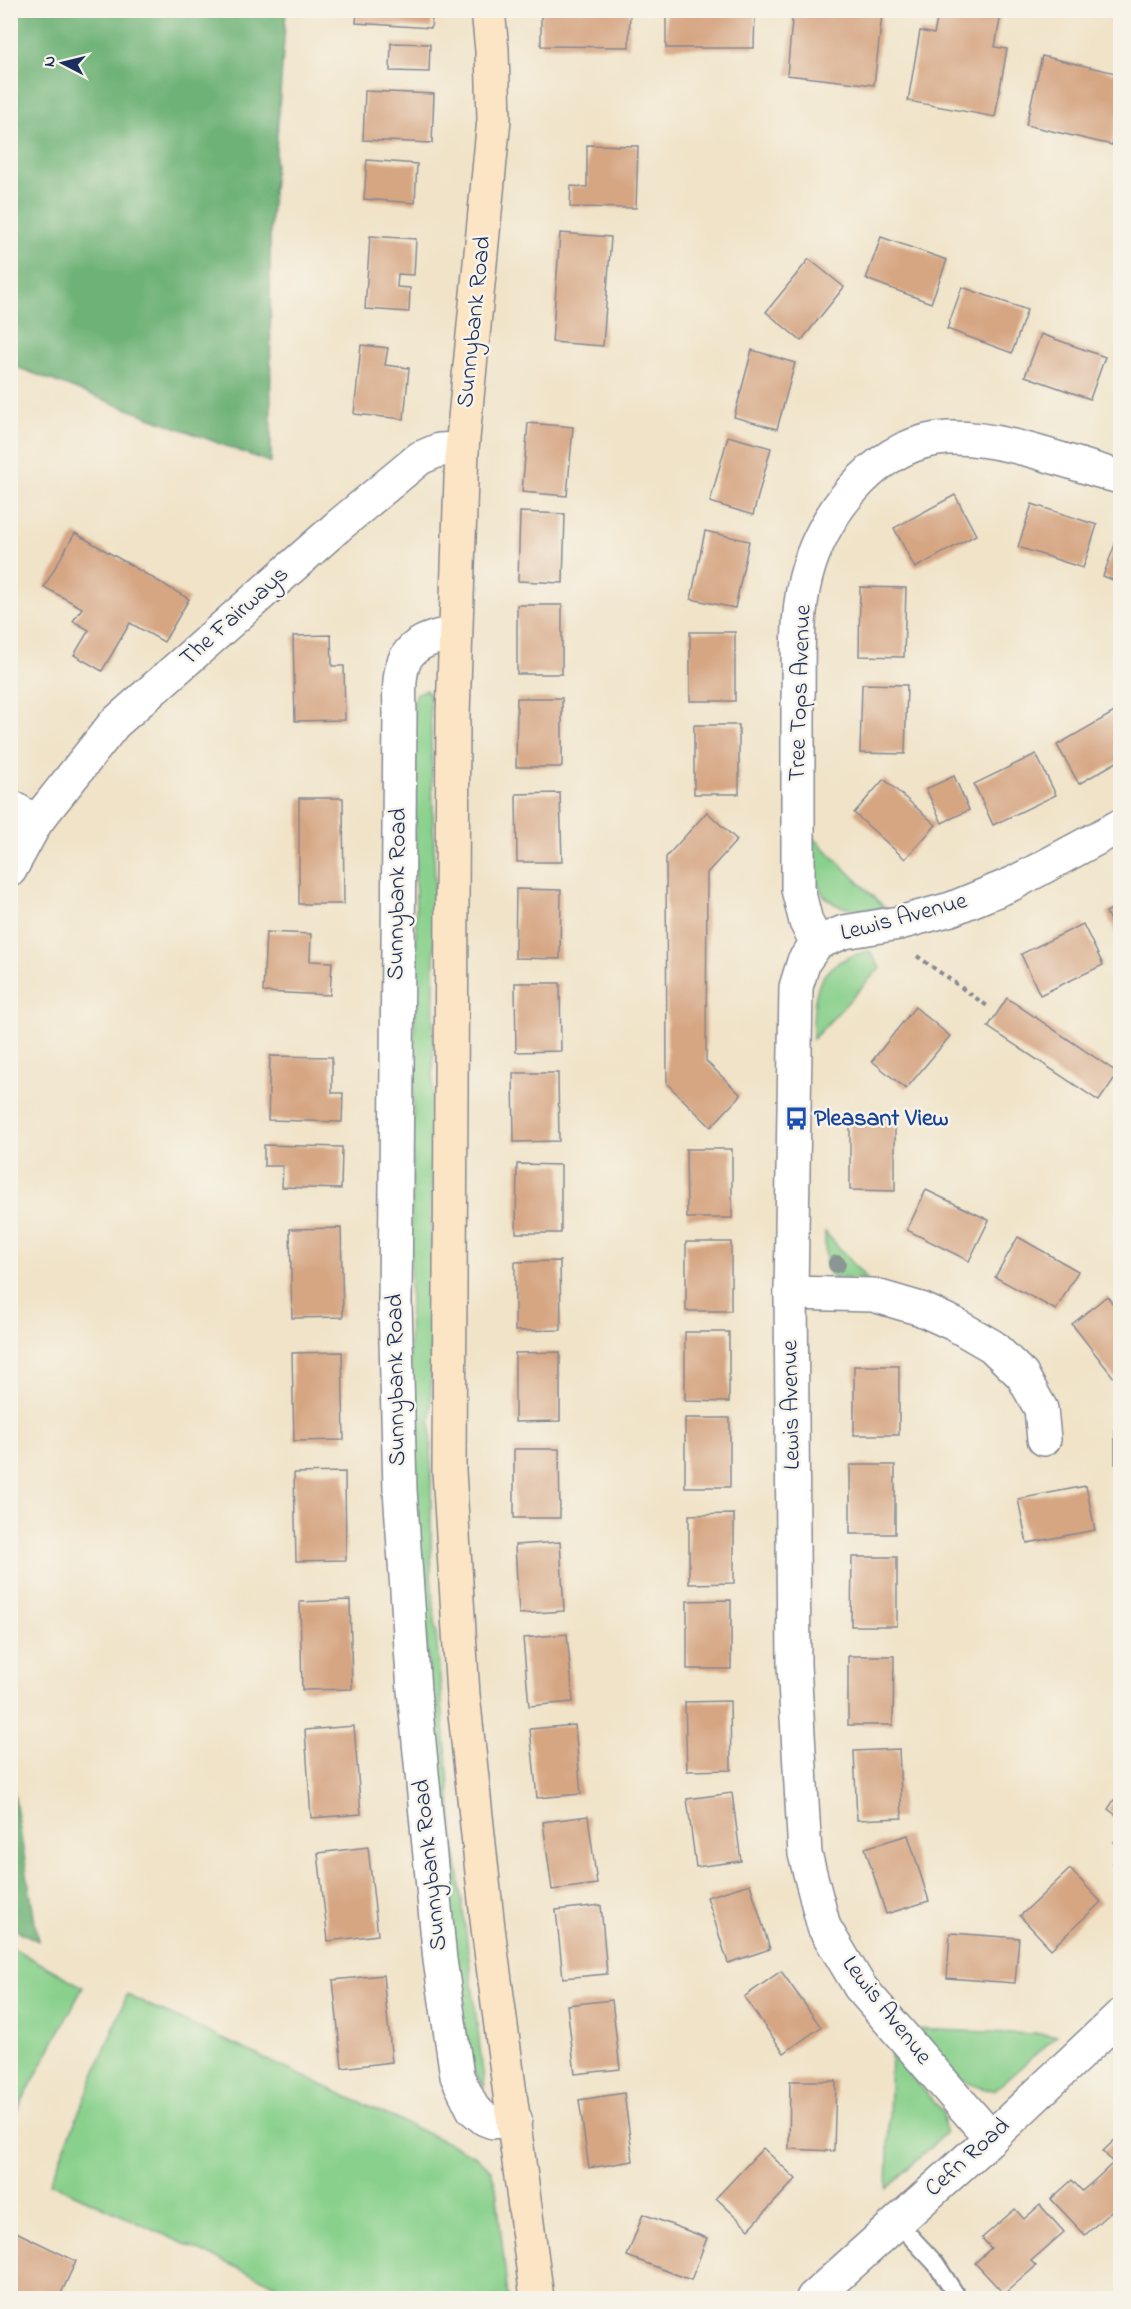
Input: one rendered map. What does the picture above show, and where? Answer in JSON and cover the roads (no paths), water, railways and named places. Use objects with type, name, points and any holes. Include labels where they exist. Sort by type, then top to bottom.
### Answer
[{"type":"street","name":"Sunnybank Road","points":[[488,10],[494,119],[462,449],[455,633],[449,1471],[463,1695],[488,1928],[537,2298]]},
{"type":"street","name":"Tree Tops Avenue","points":[[817,943],[806,922],[798,889],[799,620],[809,566],[831,516],[873,468],[916,444],[946,438],[981,439],[1120,477]]},
{"type":"street","name":"The Fairways","points":[[10,870],[23,814],[114,724],[336,526],[420,458],[439,450],[462,449]]},
{"type":"street","name":"Sunnybank Road","points":[[455,633],[430,637],[408,653],[399,676],[395,1303],[400,1490],[414,1690],[440,1960],[457,2076],[473,2109],[485,2119],[493,2122],[515,2119]]},
{"type":"street","name":"Lewis Avenue","points":[[992,2138],[860,1987],[824,1927],[805,1854],[794,1665],[791,1293],[796,987],[804,961],[817,943],[844,932],[899,923],[951,909],[1012,884],[1120,826]]},
{"type":"street","points":[[791,1293],[873,1295],[921,1309],[973,1335],[992,1346],[1022,1375],[1041,1409],[1044,1438]]},
{"type":"street","name":"Cefn Road","points":[[813,2298],[992,2138],[1120,2016]]},
{"type":"lane","points":[[897,2222],[936,2264],[958,2298]]},
{"type":"place","name":"Pleasant View","points":[[796,1119]]}]
